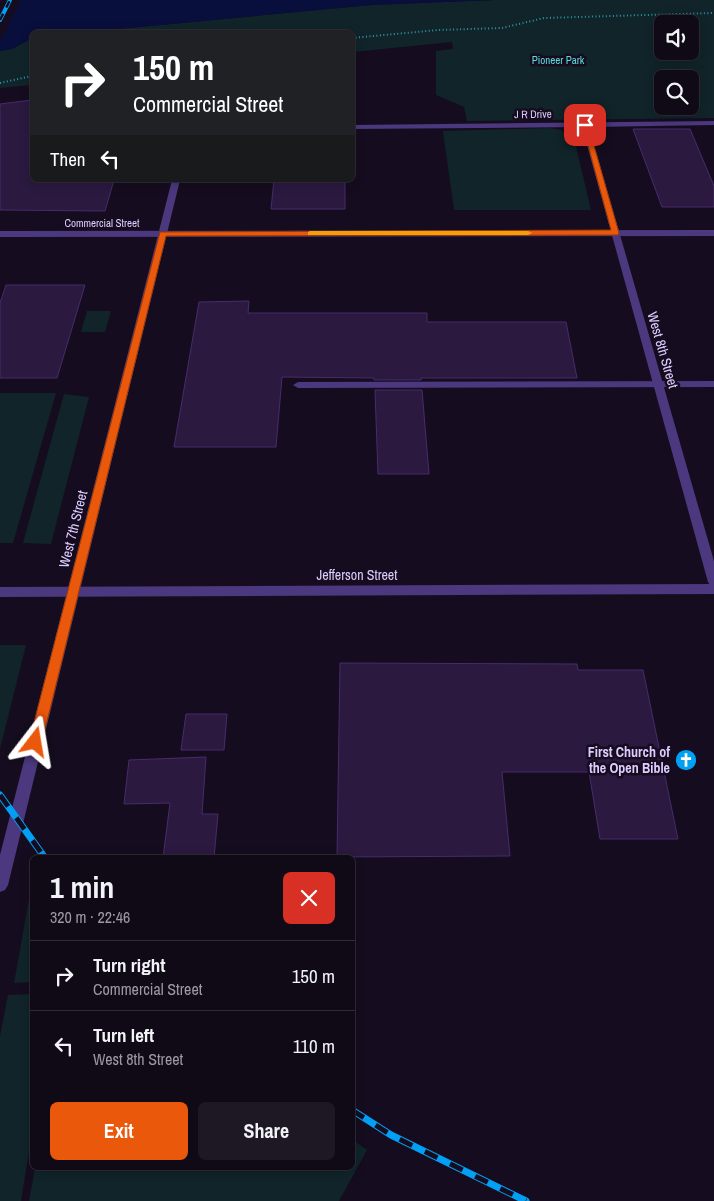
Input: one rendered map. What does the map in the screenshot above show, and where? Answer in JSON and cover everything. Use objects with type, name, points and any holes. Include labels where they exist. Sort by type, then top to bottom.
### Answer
[{"type":"street","name":"J R Drive","points":[[355,127],[714,124]]},
{"type":"street","name":"West 8th Street","points":[[585,125],[714,582]]},
{"type":"street","name":"West 7th Street","points":[[0,885],[176,182]]},
{"type":"street","name":"Commercial Street","points":[[0,234],[714,233]]},
{"type":"street","points":[[298,385],[714,384]]},
{"type":"street","name":"Jefferson Street","points":[[0,592],[714,589]]},
{"type":"path","points":[[355,38],[438,30],[502,28],[544,18],[714,13]]},
{"type":"path","points":[[0,83],[30,76]]},
{"type":"green space","name":"Pioneer Park","points":[[494,0],[714,0],[714,118],[467,121],[464,107],[436,95],[436,51],[453,49],[452,42],[355,52],[355,30],[107,30],[371,5]]},
{"type":"green space","points":[[30,39],[30,85],[0,88],[0,51],[12,49]]},
{"type":"green space","points":[[550,128],[561,130],[574,138],[591,210],[454,210],[443,131]]},
{"type":"green space","points":[[87,311],[111,311],[105,332],[81,332]]},
{"type":"green space","points":[[0,393],[56,393],[13,543],[0,543]]},
{"type":"green space","points":[[64,394],[89,397],[51,544],[23,543]]},
{"type":"green space","points":[[0,645],[26,645],[0,749]]},
{"type":"green space","points":[[30,894],[30,982],[14,983]]},
{"type":"green space","points":[[30,994],[30,1145],[21,1201],[0,1201],[0,1036],[8,995]]},
{"type":"green space","points":[[355,1141],[367,1150],[339,1201],[29,1201],[35,1170],[355,1170]]},
{"type":"shaded area","points":[[0,0],[494,0],[371,5],[107,30],[30,30],[30,39],[12,49],[0,51]]},
{"type":"pier","points":[[21,0],[0,42],[0,1]]},
{"type":"building","points":[[30,100],[30,182],[113,182],[105,211],[0,210],[0,104]]},
{"type":"building","points":[[633,129],[690,129],[714,186],[714,207],[662,207]]},
{"type":"building","points":[[274,182],[345,182],[345,209],[271,209]]},
{"type":"building","points":[[6,285],[85,285],[57,378],[0,378],[0,303]]},
{"type":"building","points":[[249,301],[248,313],[427,313],[427,322],[566,322],[577,378],[421,378],[421,380],[374,380],[374,378],[282,377],[276,447],[174,447],[199,302]]},
{"type":"building","points":[[375,390],[422,390],[429,474],[378,474]]},
{"type":"building","points":[[340,663],[577,664],[578,670],[643,670],[678,839],[600,839],[589,772],[502,772],[510,856],[355,857],[355,855],[337,855]]},
{"type":"building","points":[[186,714],[227,714],[224,750],[181,750]]},
{"type":"building","points":[[206,757],[202,814],[218,814],[214,855],[163,855],[170,803],[124,804],[129,760]]},
{"type":"railway","points":[[0,20],[10,0]]},
{"type":"railway","points":[[0,795],[43,855]]},
{"type":"railway","points":[[355,1112],[391,1135],[526,1201]]},
{"type":"slow traffic","points":[[310,234],[528,233]]},
{"type":"place","name":"First Church of the Open Bible","points":[[686,760]]},
{"type":"route","points":[[35,742],[163,234],[615,233],[585,125]]}]
